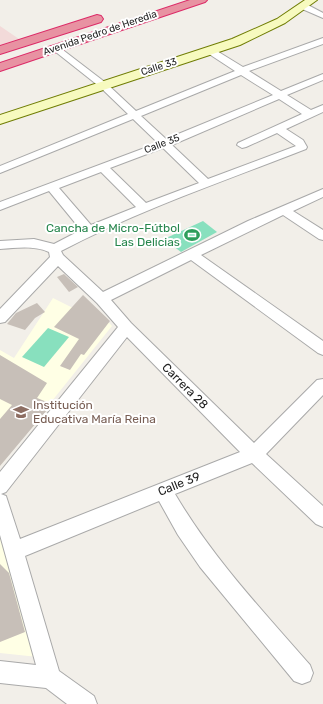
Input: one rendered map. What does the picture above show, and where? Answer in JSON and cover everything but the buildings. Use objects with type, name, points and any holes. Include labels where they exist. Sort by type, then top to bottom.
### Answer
[{"type":"highway","name":"Avenida Pedro de Heredia","points":[[151,4],[166,0]]},
{"type":"highway","name":"Avenida Pedro de Heredia","points":[[0,67],[200,0]]},
{"type":"highway","name":"Avenida Pedro de Heredia","points":[[0,50],[108,16]]},
{"type":"street","points":[[308,3],[323,16]]},
{"type":"street","name":"Calle 33","points":[[0,120],[236,42],[281,21],[308,3]]},
{"type":"street","points":[[0,170],[242,71],[323,41]]},
{"type":"street","points":[[56,48],[104,85],[206,183]]},
{"type":"street","points":[[209,50],[310,114]]},
{"type":"street","name":"Calle 35","points":[[0,206],[164,144],[323,77]]},
{"type":"street","points":[[242,145],[323,108]]},
{"type":"street","points":[[0,318],[53,263],[55,253],[89,230],[206,183],[302,147],[302,145],[277,128]]},
{"type":"street","points":[[102,167],[144,208]]},
{"type":"street","points":[[51,186],[89,230]]},
{"type":"street","points":[[102,299],[252,224],[323,193]]},
{"type":"street","points":[[283,210],[323,236]]},
{"type":"street","points":[[0,245],[31,243],[46,245],[55,253]]},
{"type":"street","name":"Carrera 28","points":[[55,253],[102,299],[126,327],[254,454],[323,518]]},
{"type":"street","points":[[191,254],[323,349]]},
{"type":"street","points":[[0,486],[126,327]]},
{"type":"street","name":"Calle 39","points":[[13,551],[254,454],[323,385]]},
{"type":"street","points":[[163,491],[185,529],[207,560],[302,673]]},
{"type":"street","points":[[0,502],[50,678]]},
{"type":"street","points":[[0,672],[50,678],[86,704]]},
{"type":"shaded area","points":[[0,26],[19,39],[0,45]]},
{"type":"shaded area","name":"Institución Educativa María Reina","points":[[53,298],[83,313],[97,309],[112,326],[0,466],[0,350],[14,358]]},
{"type":"shaded area","points":[[0,509],[38,657],[0,653]]},
{"type":"green space","name":"Cancha de Micro-Fútbol Las Delicias","points":[[203,221],[217,232],[181,252],[164,239]]},
{"type":"green space","points":[[48,328],[69,337],[44,367],[22,357]]},
{"type":"place","name":"Cancha de Micro-Fútbol Las Delicias","points":[[192,235]]},
{"type":"place","name":"Institución Educativa María Reina","points":[[21,412]]}]
